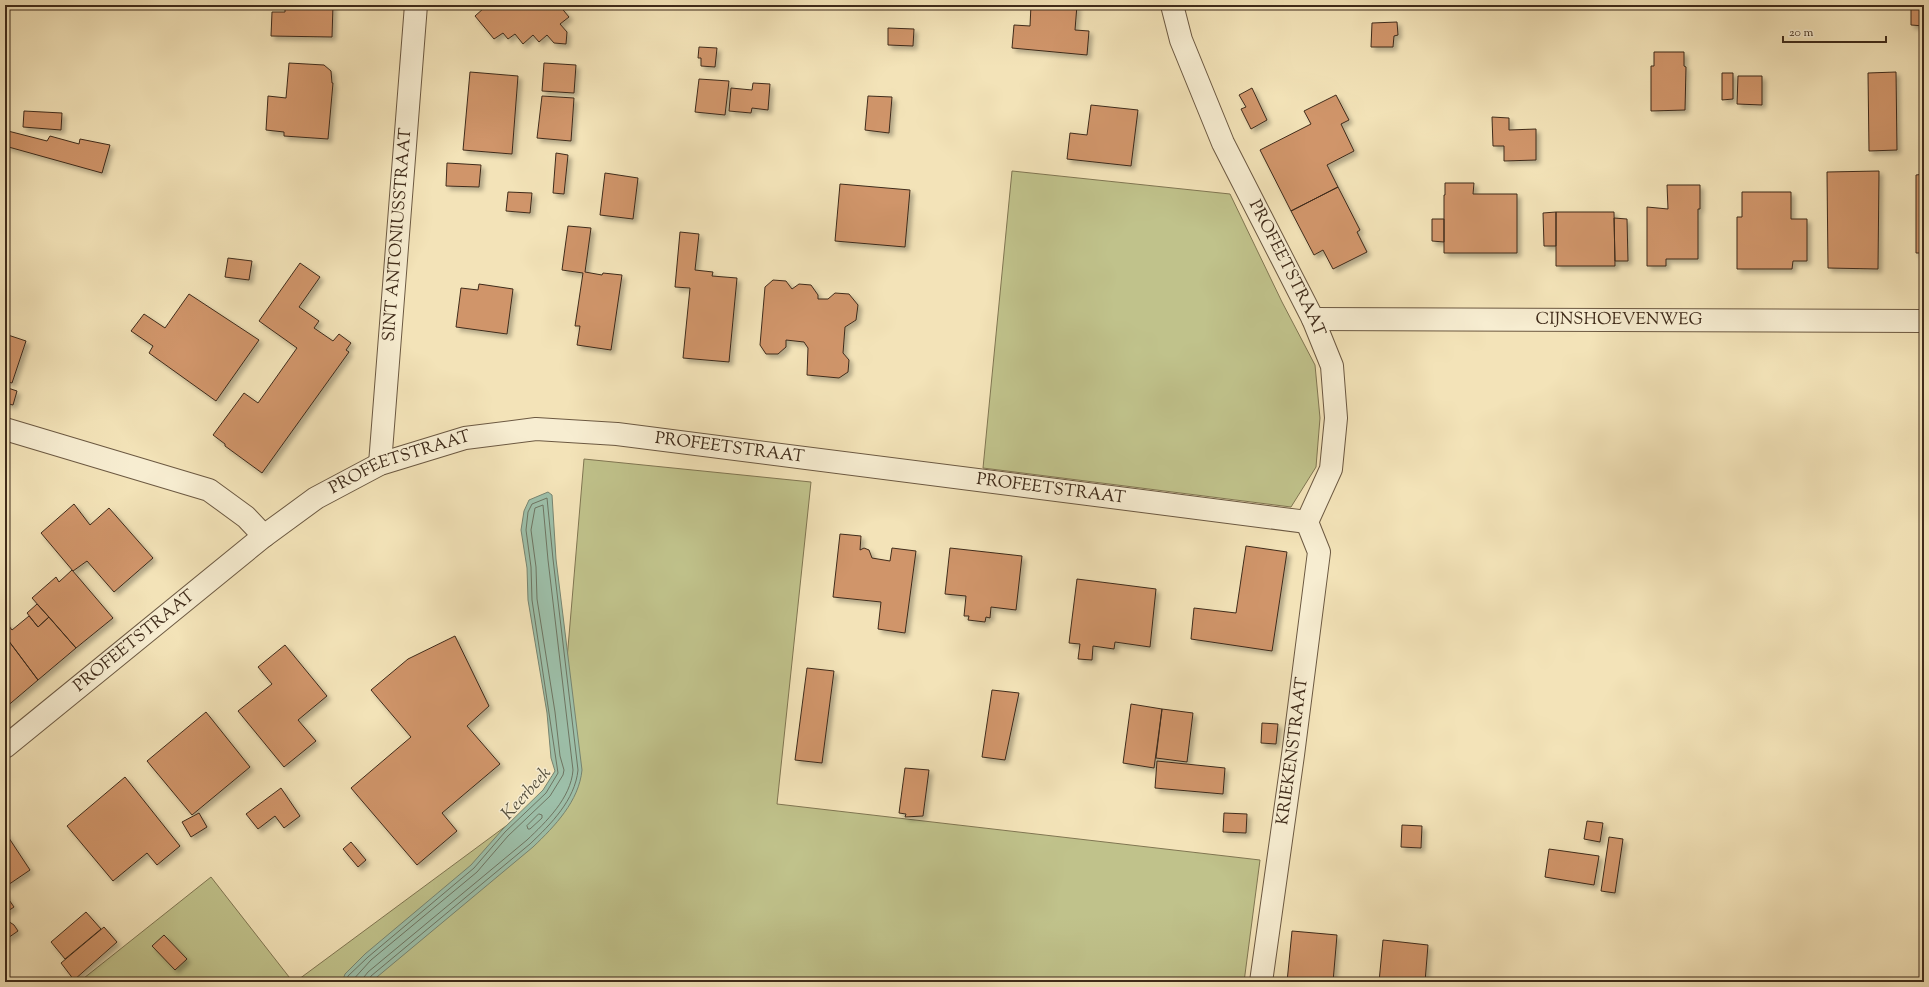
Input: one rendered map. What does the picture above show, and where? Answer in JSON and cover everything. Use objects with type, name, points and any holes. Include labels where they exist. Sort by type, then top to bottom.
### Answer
[{"type":"street","name":"SINT ANTONIUSSTRAAT","points":[[380,464],[416,5]]},
{"type":"street","name":"PROFEETSTRAAT","points":[[5,748],[264,536],[316,498],[380,464],[465,438],[536,429],[617,434],[1307,522],[1331,470],[1336,418],[1332,366],[1313,319],[1223,143],[1181,40],[1172,5]]},
{"type":"street","name":"CIJNSHOEVENWEG","points":[[1313,319],[1924,321]]},
{"type":"street","points":[[5,429],[209,490],[246,517],[264,536]]},
{"type":"street","name":"KRIEKENSTRAAT","points":[[1260,982],[1293,755],[1319,552],[1307,522]]},
{"type":"green space","points":[[1012,171],[1230,194],[1282,302],[1315,365],[1320,418],[1316,467],[1291,507],[983,468]]},
{"type":"green space","points":[[584,459],[811,482],[777,804],[1260,860],[1244,982],[295,982],[556,789]]},
{"type":"green space","points":[[211,877],[293,982],[79,982]]},
{"type":"water","points":[[548,492],[552,495],[556,559],[582,770],[576,792],[565,812],[533,847],[371,982],[342,982],[345,974],[365,954],[471,865],[502,830],[543,790],[555,771],[551,758],[547,713],[528,600],[527,568],[521,530],[524,511],[529,500]]},
{"type":"building","points":[[285,5],[333,5],[332,37],[271,36],[272,12],[285,12]]},
{"type":"building","points":[[481,5],[559,5],[569,17],[560,24],[567,32],[566,44],[554,43],[547,35],[539,42],[533,35],[523,44],[515,34],[508,39],[503,33],[494,39],[475,16],[484,8]]},
{"type":"building","points":[[1031,5],[1077,5],[1075,30],[1089,31],[1087,55],[1012,48],[1014,25],[1030,26]]},
{"type":"building","points":[[1911,7],[1924,7],[1924,26],[1911,25]]},
{"type":"building","points":[[1397,22],[1398,35],[1394,36],[1393,47],[1371,47],[1372,23]]},
{"type":"building","points":[[888,28],[914,29],[913,46],[888,45]]},
{"type":"building","points":[[699,47],[717,48],[715,67],[701,66],[701,58],[698,58]]},
{"type":"building","points":[[1654,52],[1684,52],[1684,66],[1686,67],[1685,110],[1651,111],[1651,66],[1654,66]]},
{"type":"building","points":[[289,63],[324,65],[331,71],[333,83],[328,139],[284,136],[284,132],[266,130],[268,96],[286,98]]},
{"type":"building","points":[[544,63],[576,65],[574,93],[542,91]]},
{"type":"building","points":[[470,72],[518,76],[512,154],[463,150]]},
{"type":"building","points":[[1896,72],[1897,150],[1869,151],[1868,73]]},
{"type":"building","points":[[1722,73],[1733,73],[1733,99],[1722,100]]},
{"type":"building","points":[[1738,76],[1762,76],[1762,105],[1737,104]]},
{"type":"building","points":[[699,79],[729,81],[725,115],[695,112]]},
{"type":"building","points":[[753,83],[770,84],[768,110],[752,108],[751,113],[729,111],[731,88],[752,90]]},
{"type":"building","points":[[1252,88],[1267,120],[1251,129],[1241,109],[1246,107],[1239,95]]},
{"type":"building","points":[[1336,95],[1349,120],[1341,124],[1354,151],[1327,165],[1338,187],[1291,211],[1260,150],[1311,124],[1304,111]]},
{"type":"building","points":[[542,96],[574,98],[571,141],[537,138]]},
{"type":"building","points":[[868,96],[892,97],[889,133],[865,130]]},
{"type":"building","points":[[1091,105],[1138,110],[1131,166],[1067,159],[1070,133],[1087,135]]},
{"type":"building","points":[[24,111],[62,113],[61,130],[23,127]]},
{"type":"building","points":[[1492,117],[1509,118],[1509,130],[1536,129],[1536,160],[1504,161],[1504,146],[1493,146]]},
{"type":"building","points":[[8,131],[47,141],[50,136],[79,144],[80,139],[110,145],[102,173],[5,146]]},
{"type":"building","points":[[556,153],[568,155],[564,194],[553,193]]},
{"type":"building","points":[[447,163],[481,165],[479,187],[446,186]]},
{"type":"building","points":[[1879,171],[1878,269],[1828,268],[1827,172]]},
{"type":"building","points":[[605,173],[638,178],[633,219],[600,215]]},
{"type":"building","points":[[1924,174],[1924,253],[1916,253],[1916,175]]},
{"type":"building","points":[[1445,183],[1474,183],[1473,194],[1517,194],[1517,253],[1444,253]]},
{"type":"building","points":[[840,184],[910,190],[905,247],[835,241]]},
{"type":"building","points":[[1667,185],[1700,185],[1700,209],[1698,209],[1698,259],[1666,259],[1666,266],[1647,266],[1647,207],[1668,209]]},
{"type":"building","points":[[1338,187],[1360,230],[1357,232],[1367,252],[1333,269],[1323,250],[1314,255],[1291,211]]},
{"type":"building","points":[[508,192],[532,193],[530,213],[506,211]]},
{"type":"building","points":[[1742,192],[1791,192],[1791,219],[1807,219],[1807,261],[1793,261],[1792,269],[1737,269],[1737,217],[1742,217]]},
{"type":"building","points":[[1556,212],[1614,212],[1615,266],[1556,266]]},
{"type":"building","points":[[1556,212],[1556,246],[1544,246],[1543,213]]},
{"type":"building","points":[[1614,218],[1627,219],[1628,261],[1615,261]]},
{"type":"building","points":[[1432,219],[1444,219],[1444,242],[1432,241]]},
{"type":"building","points":[[568,226],[591,228],[585,272],[602,275],[603,273],[622,275],[611,350],[577,345],[580,326],[575,326],[583,273],[562,270]]},
{"type":"building","points":[[680,232],[699,234],[695,270],[713,272],[712,276],[737,278],[729,362],[683,358],[690,288],[675,287]]},
{"type":"building","points":[[228,258],[252,261],[249,280],[225,277]]},
{"type":"building","points":[[300,263],[320,277],[299,307],[319,321],[314,328],[333,341],[339,334],[351,343],[346,350],[349,352],[262,473],[225,446],[225,444],[213,435],[244,393],[258,403],[297,348],[259,321]]},
{"type":"building","points":[[773,280],[786,281],[792,289],[799,284],[811,285],[818,295],[818,299],[828,299],[835,293],[849,294],[858,305],[856,320],[845,327],[843,353],[849,360],[848,372],[839,378],[807,375],[808,348],[804,342],[786,340],[786,347],[778,354],[766,354],[760,345],[765,287]]},
{"type":"building","points":[[479,284],[513,289],[507,334],[456,327],[461,288],[478,290]]},
{"type":"building","points":[[189,294],[259,340],[216,401],[149,353],[153,346],[131,331],[144,314],[165,328]]},
{"type":"building","points":[[5,334],[26,341],[12,383],[5,381]]},
{"type":"building","points":[[5,387],[17,391],[13,405],[5,403]]},
{"type":"building","points":[[74,504],[90,525],[109,508],[153,558],[114,592],[87,561],[73,571],[41,533]]},
{"type":"building","points":[[840,534],[861,536],[860,550],[864,548],[869,550],[872,558],[890,561],[892,548],[916,551],[905,633],[878,629],[881,602],[833,597]]},
{"type":"building","points":[[1246,546],[1287,552],[1272,651],[1191,639],[1194,608],[1236,613]]},
{"type":"building","points":[[950,548],[1022,556],[1016,610],[991,607],[990,618],[986,617],[985,622],[968,620],[969,616],[964,616],[966,596],[945,594]]},
{"type":"building","points":[[72,570],[113,618],[76,648],[32,598],[56,577],[59,582]]},
{"type":"building","points":[[1077,579],[1156,589],[1150,647],[1115,642],[1114,649],[1093,646],[1092,660],[1078,659],[1080,644],[1069,643]]},
{"type":"building","points":[[37,604],[49,617],[38,627],[27,613]]},
{"type":"building","points":[[29,616],[38,627],[49,617],[76,648],[38,680],[5,636],[5,621],[12,630]]},
{"type":"building","points":[[5,636],[38,680],[5,708]]},
{"type":"building","points":[[455,636],[489,706],[467,726],[500,764],[442,813],[457,831],[417,865],[351,788],[411,737],[371,690],[408,659]]},
{"type":"building","points":[[285,645],[327,696],[298,720],[316,741],[284,767],[238,711],[272,684],[258,667]]},
{"type":"building","points":[[807,668],[834,671],[822,763],[795,760]]},
{"type":"building","points":[[992,690],[1019,693],[1005,760],[982,757]]},
{"type":"building","points":[[1131,704],[1162,709],[1154,768],[1123,763]]},
{"type":"building","points":[[1162,709],[1193,713],[1187,762],[1156,758]]},
{"type":"building","points":[[206,712],[250,767],[192,815],[147,761]]},
{"type":"building","points":[[1262,723],[1278,724],[1276,744],[1261,743]]},
{"type":"building","points":[[1157,761],[1225,768],[1223,794],[1155,788]]},
{"type":"building","points":[[905,768],[929,770],[923,816],[905,817],[906,814],[899,813]]},
{"type":"building","points":[[125,777],[180,846],[157,865],[147,853],[113,881],[67,826]]},
{"type":"building","points":[[281,788],[300,816],[284,828],[275,816],[258,829],[246,814]]},
{"type":"building","points":[[199,813],[207,827],[191,837],[182,822]]},
{"type":"building","points":[[1224,813],[1247,814],[1246,833],[1223,832]]},
{"type":"building","points":[[1587,821],[1603,823],[1600,842],[1584,839]]},
{"type":"building","points":[[1402,825],[1422,826],[1421,848],[1401,847]]},
{"type":"building","points":[[5,832],[30,870],[5,887]]},
{"type":"building","points":[[1609,837],[1623,839],[1615,893],[1601,891]]},
{"type":"building","points":[[351,842],[366,860],[358,867],[343,849]]},
{"type":"building","points":[[1549,849],[1599,856],[1594,885],[1545,877]]},
{"type":"building","points":[[5,894],[14,907],[5,913]]},
{"type":"building","points":[[86,912],[101,929],[65,959],[51,942]]},
{"type":"building","points":[[5,919],[14,925],[18,931],[5,940]]},
{"type":"building","points":[[104,927],[117,942],[74,980],[61,963]]},
{"type":"building","points":[[1292,931],[1337,935],[1333,982],[1287,982]]},
{"type":"building","points":[[164,935],[187,959],[175,970],[152,946]]},
{"type":"building","points":[[1383,940],[1428,945],[1425,982],[1379,982]]},
{"type":"water label","name":"Keerbeek","points":[[527,794]]}]
